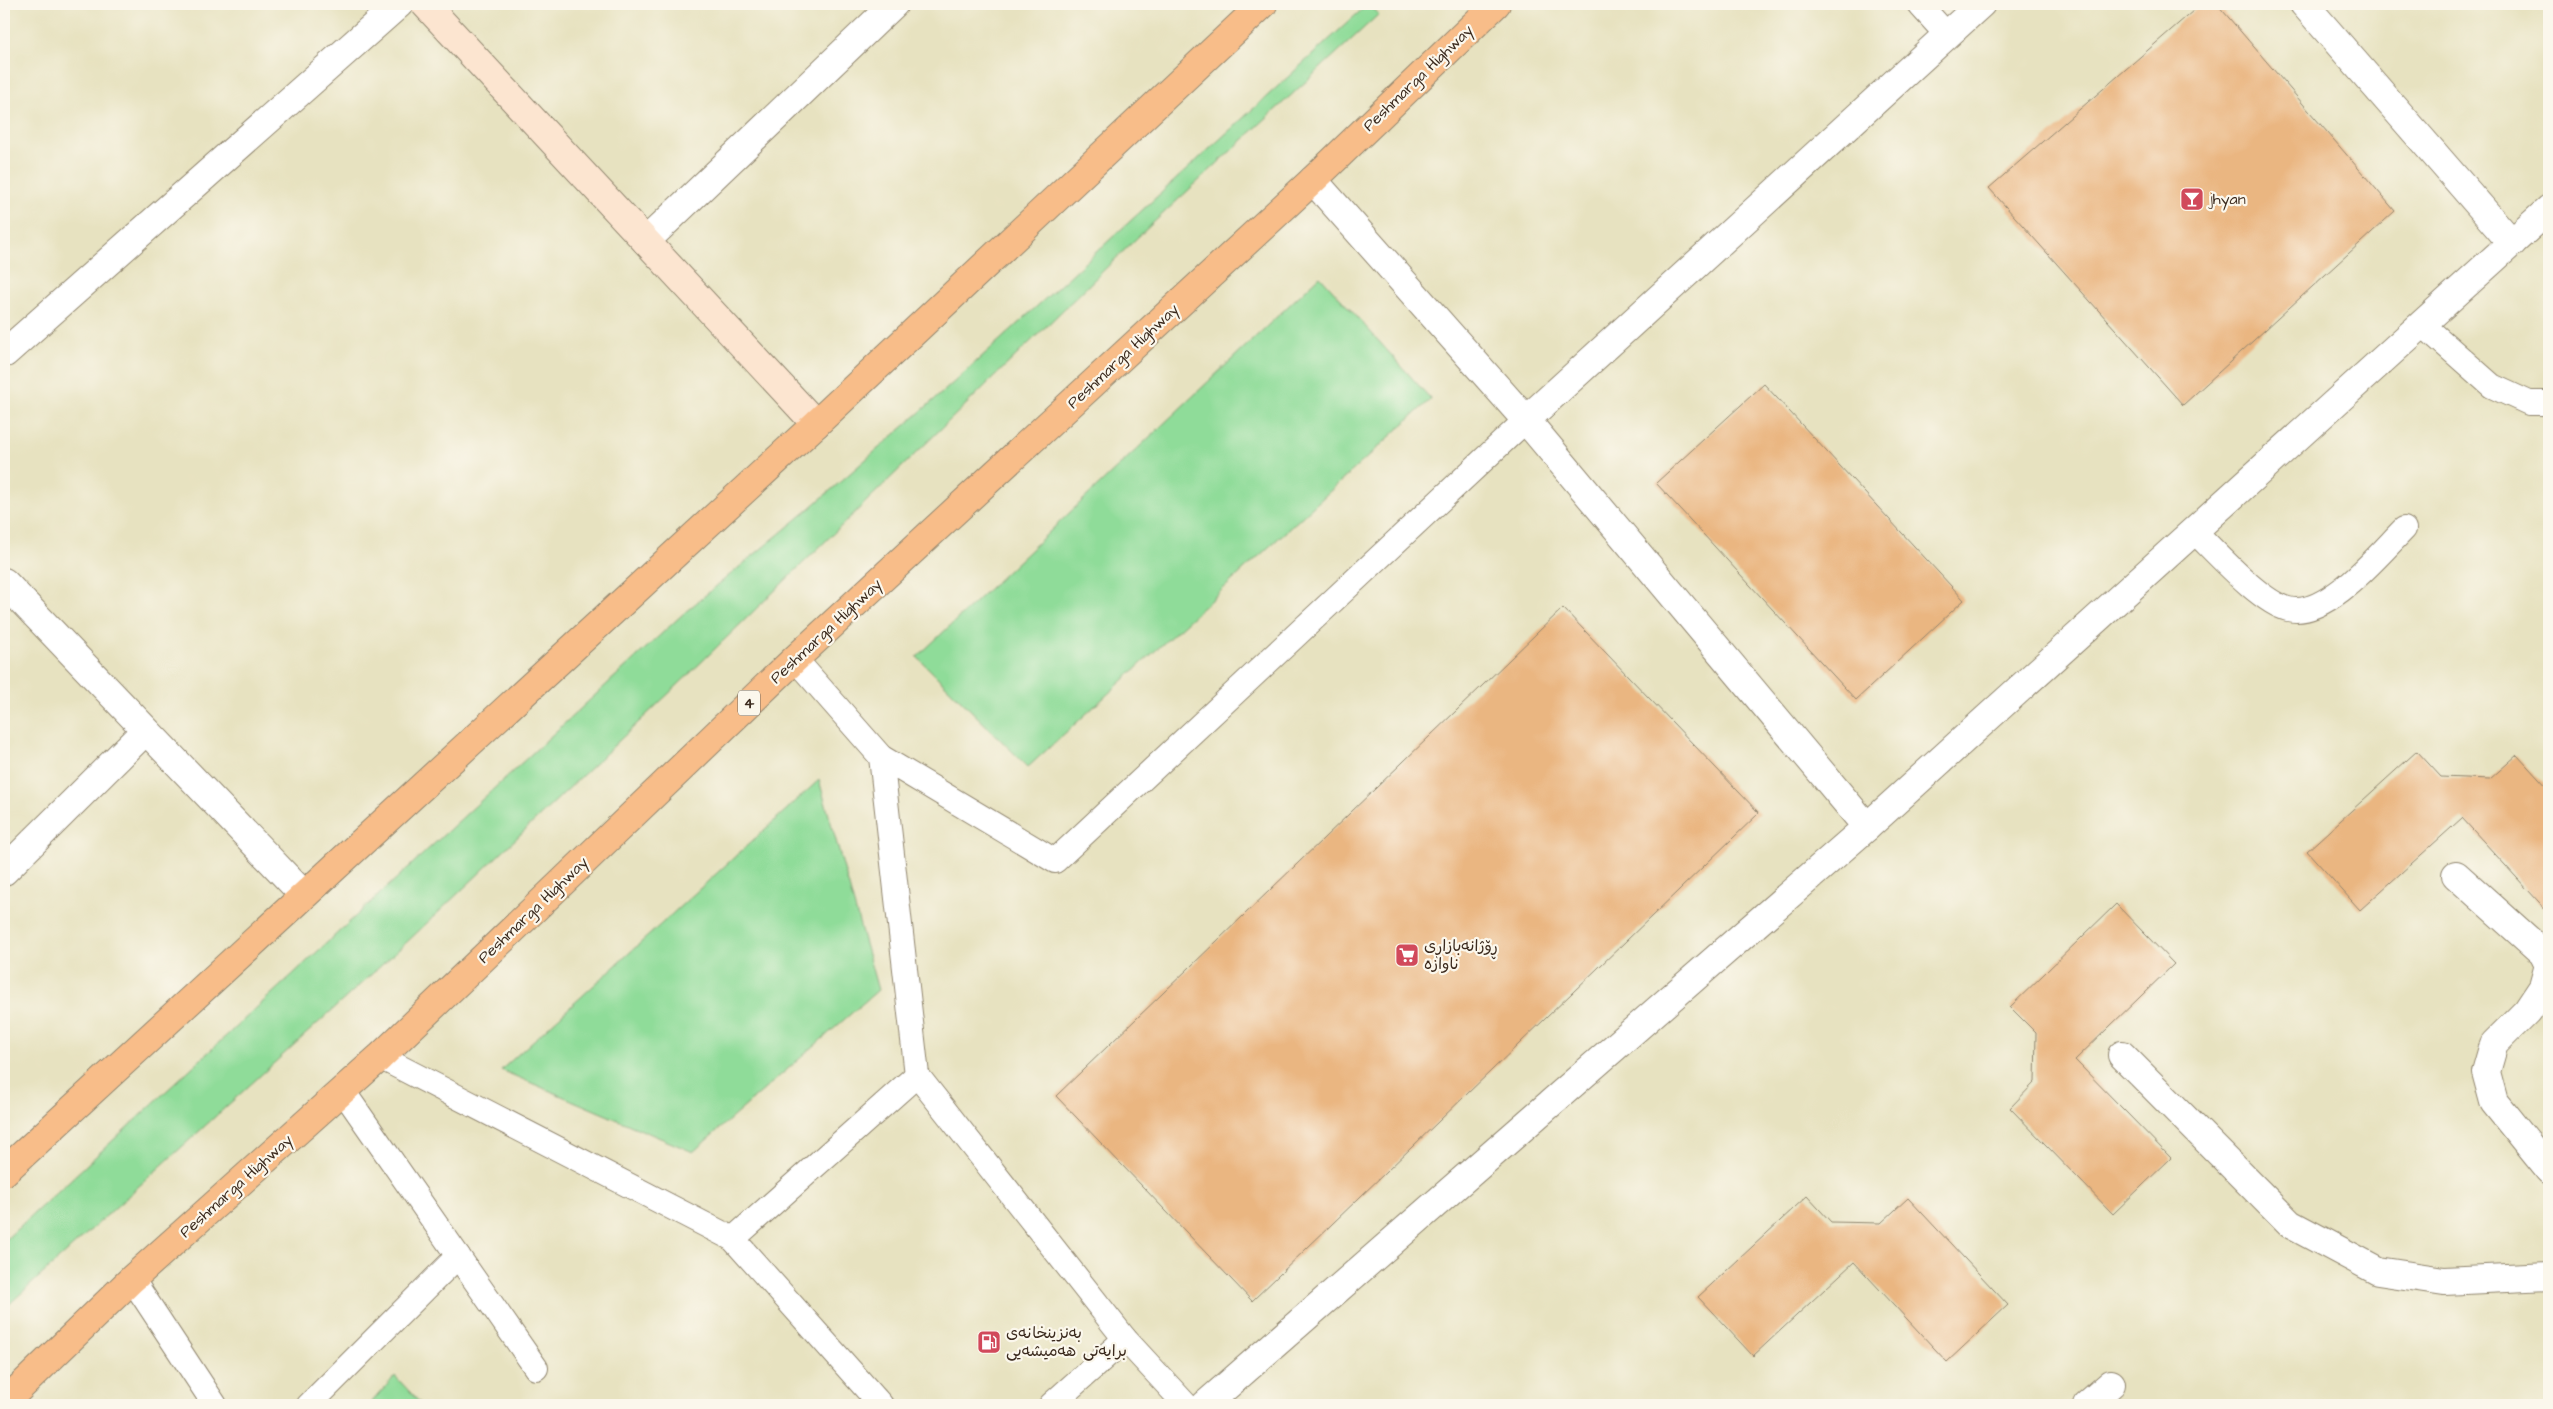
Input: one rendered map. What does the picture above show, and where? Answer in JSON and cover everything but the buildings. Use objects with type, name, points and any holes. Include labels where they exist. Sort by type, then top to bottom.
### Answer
[{"type":"highway","points":[[4,1172],[303,894],[816,424],[1263,4]]},
{"type":"highway","name":"Peshmarga Highway","points":[[4,1403],[132,1279],[380,1057],[795,659],[1313,180],[1496,4]]},
{"type":"street","points":[[4,353],[399,4]]},
{"type":"street","points":[[425,4],[816,424]]},
{"type":"street","points":[[646,241],[894,4]]},
{"type":"street","points":[[1526,420],[1981,4]]},
{"type":"street","points":[[2304,4],[2512,243]]},
{"type":"street","points":[[1313,180],[1526,420],[1867,827]]},
{"type":"street","points":[[1205,1405],[1867,827],[2549,208]]},
{"type":"street","points":[[4,582],[145,732],[303,894]]},
{"type":"street","points":[[4,871],[145,732]]},
{"type":"street","points":[[2456,875],[2542,953],[2549,965],[2543,987],[2527,1011],[2494,1044],[2486,1072],[2494,1102],[2549,1170]]},
{"type":"street","points":[[2122,1056],[2290,1224],[2378,1271],[2444,1281],[2549,1276]]},
{"type":"street","points":[[2086,1405],[2111,1384]]},
{"type":"lane","points":[[1919,4],[1947,35]]},
{"type":"lane","points":[[2422,324],[2492,386],[2529,403],[2549,403]]},
{"type":"lane","points":[[795,659],[882,757],[1056,861],[1526,420]]},
{"type":"lane","points":[[2194,531],[2264,597],[2289,610],[2318,606],[2342,590],[2404,529]]},
{"type":"lane","points":[[882,757],[917,1075],[1125,1339],[1186,1405]]},
{"type":"lane","points":[[380,1057],[733,1239],[881,1405]]},
{"type":"lane","points":[[733,1239],[917,1075]]},
{"type":"lane","points":[[343,1091],[536,1368]]},
{"type":"lane","points":[[309,1405],[458,1256]]},
{"type":"lane","points":[[132,1279],[215,1405]]},
{"type":"lane","points":[[1051,1405],[1125,1339]]},
{"type":"green space","points":[[1368,4],[1379,14],[1140,235],[681,682],[407,942],[4,1309],[4,1241],[684,613],[808,510],[943,392]]},
{"type":"green space","points":[[1320,276],[1431,399],[1028,767],[917,657]]},
{"type":"green space","points":[[819,780],[878,990],[693,1152],[501,1070]]},
{"type":"green space","points":[[395,1376],[422,1405],[369,1405]]},
{"type":"place","name":"jhyan","points":[[2192,199]]},
{"type":"place","name":"ڕۆژانەبازاڕی ناوازە","points":[[1407,955]]},
{"type":"place","name":"بەنزینخانەی برایەتی هەمیشەیی","points":[[989,1342]]}]
